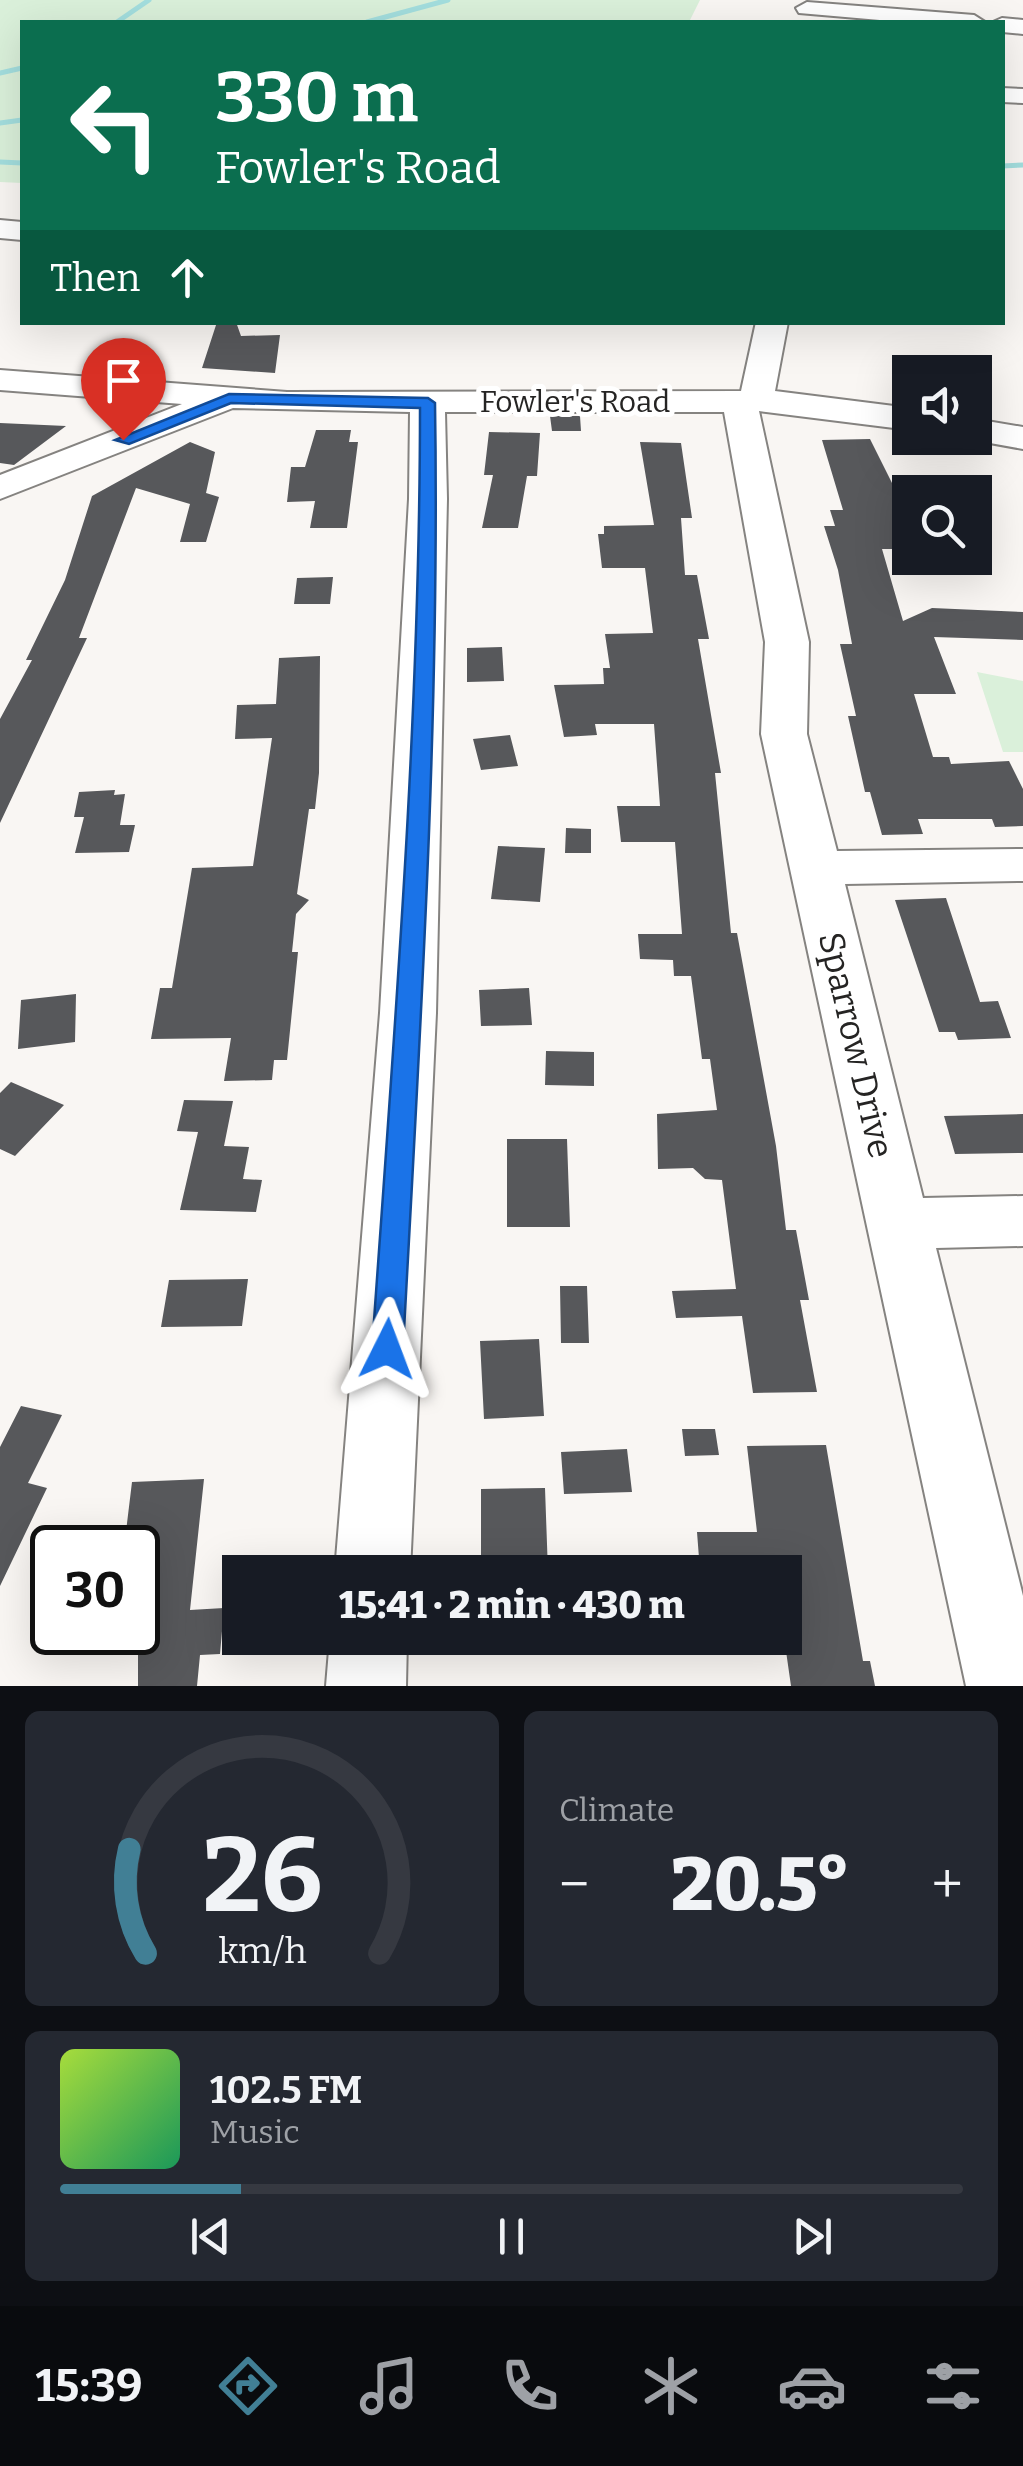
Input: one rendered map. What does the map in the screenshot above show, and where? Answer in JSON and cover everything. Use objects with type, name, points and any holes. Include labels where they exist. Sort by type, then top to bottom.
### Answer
[{"type":"street","points":[[807,8],[952,20]]},
{"type":"street","points":[[748,401],[771,325]]},
{"type":"street","name":"Fowler's Road","points":[[0,380],[229,398],[428,403],[748,401],[825,405],[892,416]]},
{"type":"street","points":[[0,488],[229,398]]},
{"type":"street","name":"Sparrow Drive","points":[[748,401],[788,642],[784,734],[897,1224],[1009,1658]]},
{"type":"street","points":[[374,1555],[408,1014],[428,499],[428,403]]},
{"type":"street","points":[[992,433],[1023,438]]},
{"type":"street","points":[[816,868],[1023,865]]},
{"type":"street","points":[[897,1224],[1023,1221]]},
{"type":"street","points":[[366,1686],[368,1655]]},
{"type":"green space","points":[[0,0],[700,0],[690,20],[20,20],[20,183],[0,182]]},
{"type":"green space","points":[[977,672],[1023,681],[1023,752],[1003,752]]},
{"type":"building","points":[[216,325],[237,325],[241,336],[280,335],[275,373],[202,368]]},
{"type":"building","points":[[550,416],[580,416],[581,431],[552,431]]},
{"type":"building","points":[[0,423],[66,426],[14,465],[0,463]]},
{"type":"building","points":[[316,430],[351,430],[349,442],[358,442],[347,528],[310,528],[315,501],[287,502],[291,467],[305,467]]},
{"type":"building","points":[[489,432],[540,433],[537,476],[527,476],[518,528],[482,528],[493,475],[484,475]]},
{"type":"building","points":[[870,439],[892,483],[892,549],[882,549],[903,621],[932,608],[1023,612],[1023,640],[934,637],[956,694],[914,694],[933,757],[949,757],[951,764],[1009,761],[1023,789],[1023,826],[995,827],[992,819],[918,819],[923,834],[882,835],[870,792],[865,792],[848,716],[856,716],[840,644],[852,644],[838,570],[824,526],[835,526],[830,510],[843,510],[822,440]]},
{"type":"building","points":[[190,442],[215,452],[206,493],[219,497],[206,542],[180,542],[190,504],[136,488],[79,638],[87,638],[0,823],[0,719],[32,660],[26,660],[65,580],[92,496]]},
{"type":"building","points":[[640,442],[681,443],[692,518],[681,518],[685,575],[697,575],[709,639],[698,639],[721,773],[715,773],[731,933],[737,933],[776,1146],[786,1230],[796,1230],[809,1300],[800,1300],[817,1392],[753,1393],[742,1316],[676,1318],[672,1291],[736,1289],[722,1180],[705,1179],[693,1168],[658,1169],[657,1114],[717,1110],[710,1059],[702,1059],[691,976],[674,976],[673,960],[640,959],[638,934],[682,934],[675,842],[621,842],[617,806],[660,806],[654,724],[595,724],[597,735],[564,737],[554,685],[604,684],[603,668],[610,668],[605,634],[653,633],[645,568],[602,568],[598,534],[604,534],[604,526],[654,525]]},
{"type":"building","points":[[333,577],[330,604],[294,604],[297,578]]},
{"type":"building","points":[[502,647],[504,681],[467,682],[467,648]]},
{"type":"building","points":[[320,656],[319,773],[315,809],[309,809],[297,894],[309,900],[296,914],[292,952],[298,952],[287,1060],[274,1060],[272,1080],[224,1081],[231,1038],[151,1039],[160,988],[172,988],[192,868],[253,866],[272,738],[235,739],[237,705],[276,704],[279,658]]},
{"type":"building","points":[[510,735],[518,766],[481,770],[473,739]]},
{"type":"building","points":[[115,790],[114,795],[125,794],[120,825],[135,825],[129,852],[75,853],[84,817],[74,817],[79,792]]},
{"type":"building","points":[[566,828],[591,829],[591,853],[565,853]]},
{"type":"building","points":[[498,846],[545,848],[540,902],[491,899]]},
{"type":"building","points":[[946,898],[980,1002],[998,1001],[1011,1038],[958,1040],[955,1032],[939,1032],[895,900]]},
{"type":"building","points":[[529,988],[532,1025],[481,1026],[479,990]]},
{"type":"building","points":[[76,994],[75,1042],[18,1049],[21,1000]]},
{"type":"building","points":[[546,1051],[594,1052],[594,1086],[545,1085]]},
{"type":"building","points":[[11,1082],[64,1105],[15,1156],[0,1149],[0,1093]]},
{"type":"building","points":[[184,1100],[233,1101],[224,1146],[249,1147],[243,1179],[262,1180],[256,1212],[180,1210],[198,1132],[177,1131]]},
{"type":"building","points":[[1023,1114],[1023,1153],[955,1154],[944,1116]]},
{"type":"building","points":[[507,1139],[567,1139],[570,1227],[507,1227]]},
{"type":"building","points":[[248,1279],[242,1326],[161,1327],[169,1280]]},
{"type":"building","points":[[560,1286],[587,1286],[589,1343],[561,1343]]},
{"type":"building","points":[[539,1339],[544,1416],[484,1419],[480,1341]]},
{"type":"building","points":[[21,1406],[62,1415],[28,1483],[47,1488],[0,1586],[0,1447]]},
{"type":"building","points":[[682,1429],[715,1429],[719,1455],[685,1456]]},
{"type":"building","points":[[826,1445],[863,1661],[870,1661],[875,1686],[791,1686],[787,1655],[802,1655],[802,1555],[699,1555],[697,1532],[757,1532],[747,1446]]},
{"type":"building","points":[[627,1449],[632,1492],[564,1494],[561,1452]]},
{"type":"building","points":[[204,1479],[190,1610],[222,1608],[222,1631],[220,1654],[200,1655],[197,1686],[138,1686],[138,1655],[160,1655],[160,1525],[127,1525],[132,1482]]},
{"type":"building","points":[[545,1488],[547,1555],[481,1555],[481,1489]]},
{"type":"waterway","points":[[120,20],[149,0]]},
{"type":"waterway","points":[[374,20],[448,0]]},
{"type":"waterway","points":[[0,73],[20,68]]},
{"type":"waterway","points":[[0,123],[20,120]]},
{"type":"waterway","points":[[0,162],[20,163]]},
{"type":"waterway","points":[[1005,166],[1023,165]]},
{"type":"route","points":[[123,440],[229,398],[428,403],[428,499],[408,1014],[387,1349]]}]
